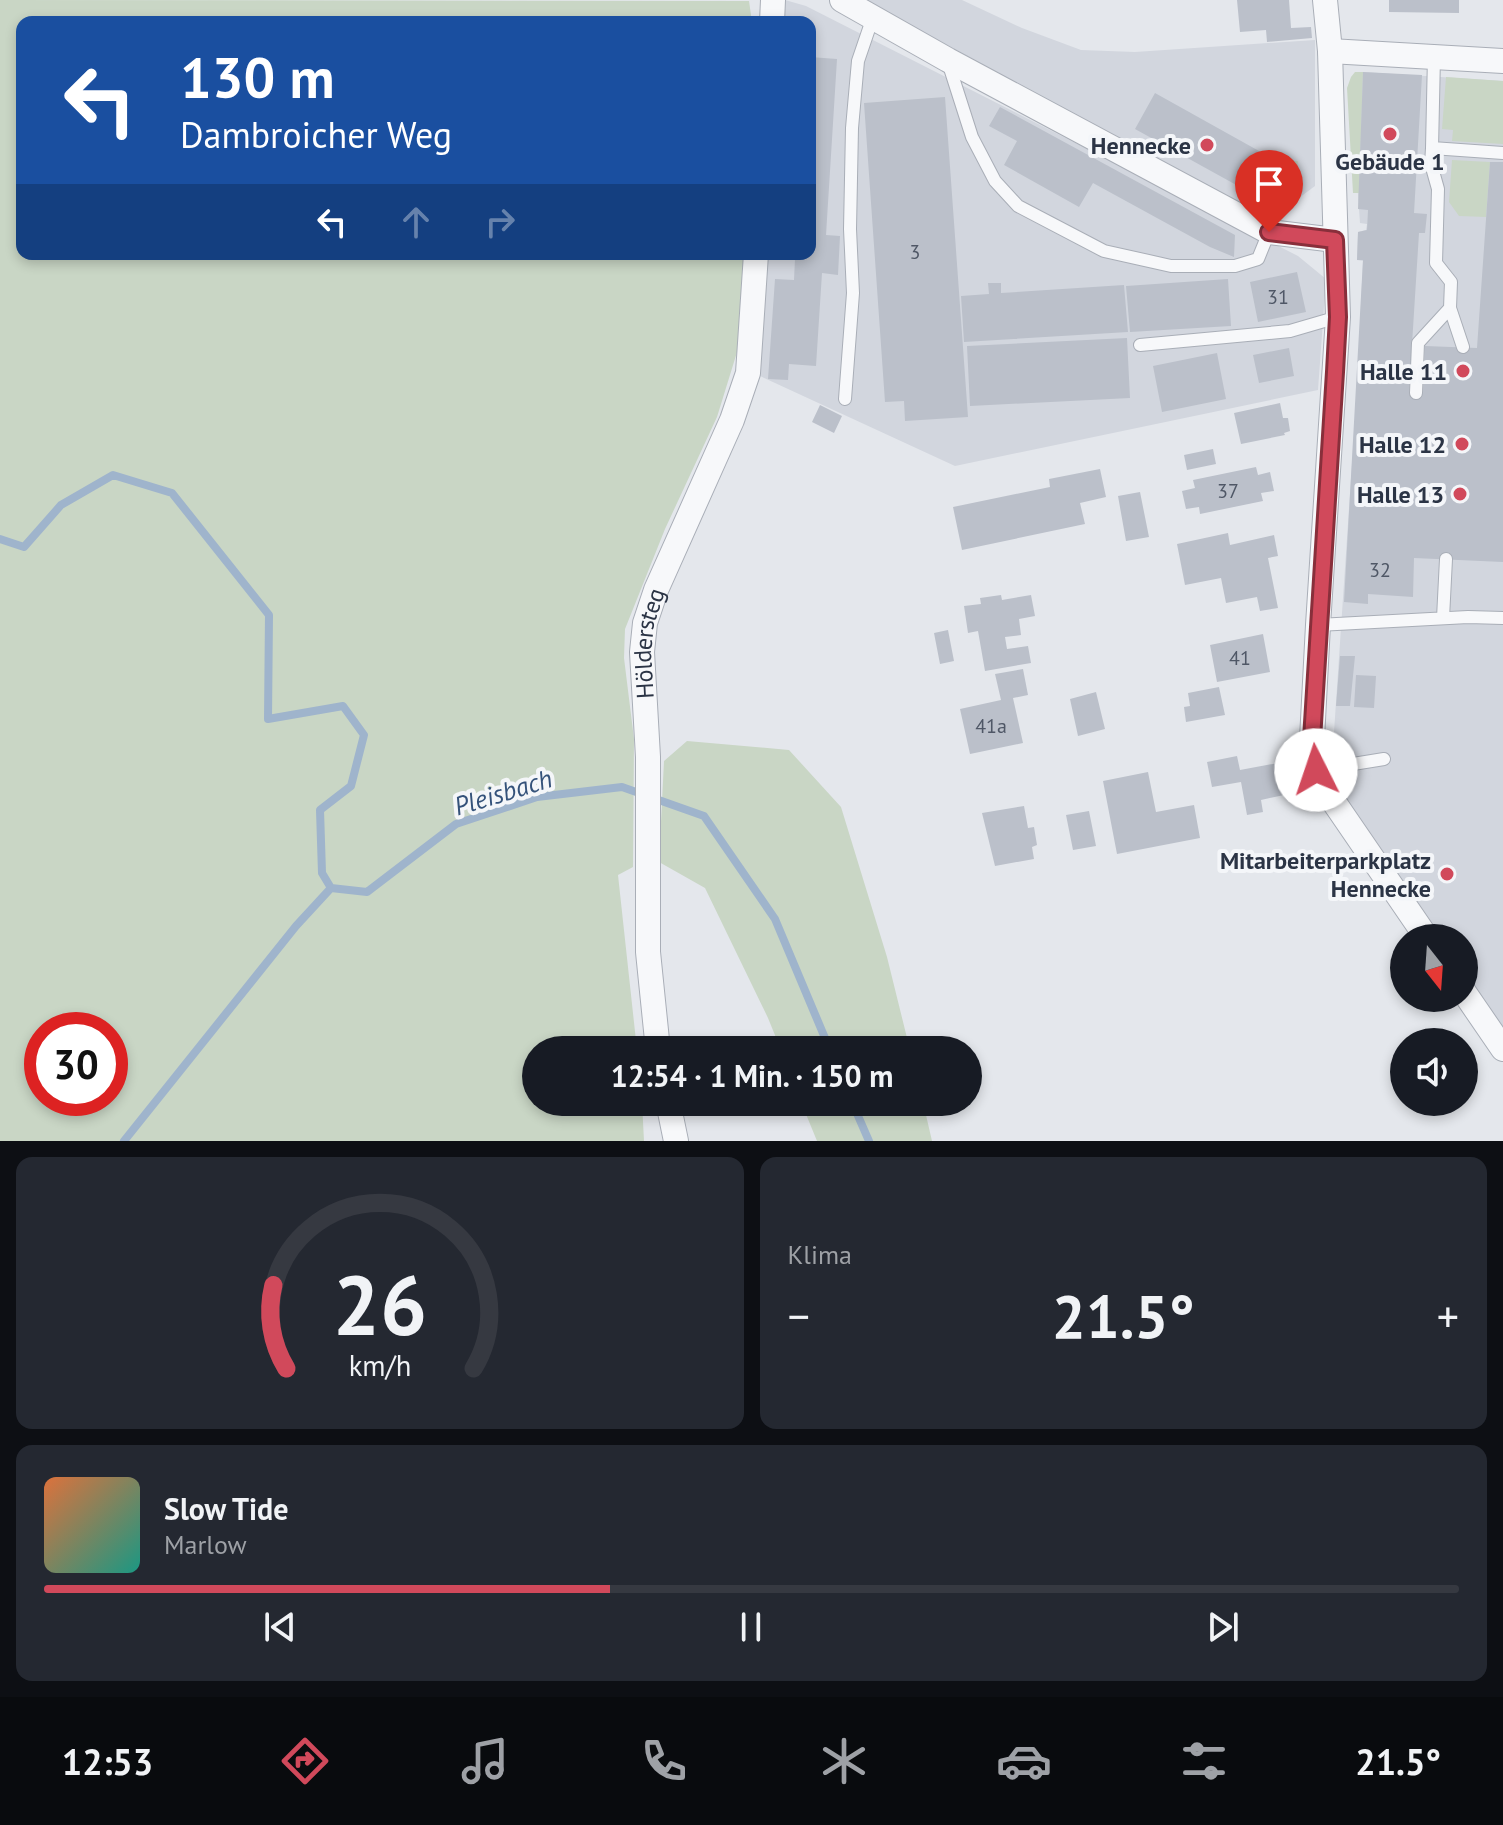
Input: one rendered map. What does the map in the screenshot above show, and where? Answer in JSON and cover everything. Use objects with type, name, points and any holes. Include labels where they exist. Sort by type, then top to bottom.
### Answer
[{"type":"street","points":[[842,0],[1269,232],[1335,240]]},
{"type":"street","points":[[1325,0],[1330,51],[1338,317],[1312,739],[1316,770],[1343,816],[1417,924]]},
{"type":"street","points":[[1330,51],[1503,61]]},
{"type":"street","name":"Höldersteg","points":[[657,1036],[648,952],[648,757],[642,652],[645,623],[656,590],[732,420],[748,373],[756,260]]},
{"type":"street","points":[[1478,1012],[1503,1049]]},
{"type":"street","points":[[671,1116],[676,1141]]},
{"type":"lane","points":[[845,399],[853,293],[850,229],[852,128],[858,61],[873,17]]},
{"type":"lane","points":[[1434,56],[1431,164],[1438,189],[1436,263],[1451,282],[1450,308],[1463,347]]},
{"type":"lane","points":[[948,60],[972,137],[995,181],[1018,206],[1104,251],[1171,266],[1235,266],[1258,259],[1269,232]]},
{"type":"lane","points":[[1432,148],[1503,153]]},
{"type":"lane","points":[[1416,393],[1418,343],[1450,308]]},
{"type":"lane","points":[[1140,345],[1290,331],[1338,317]]},
{"type":"lane","points":[[1443,618],[1446,559]]},
{"type":"lane","points":[[1318,625],[1503,618]]},
{"type":"lane","points":[[1316,770],[1384,759]]},
{"type":"shaded area","points":[[785,0],[806,6],[1298,256],[1326,279],[1318,390],[955,466],[760,376],[768,260],[816,260],[816,16],[784,16]]},
{"type":"shaded area","points":[[865,0],[962,0],[1022,28],[1081,50],[1135,52],[1315,40],[1315,186],[1272,218],[1256,214]]},
{"type":"shaded area","points":[[1363,72],[1503,81],[1503,1031],[1478,1001],[1478,924],[1426,924],[1331,777],[1357,389],[1363,261],[1357,260],[1358,232],[1366,230],[1367,224],[1360,223],[1350,82]]},
{"type":"green space","points":[[0,0],[749,1],[751,16],[16,16],[16,260],[744,260],[738,349],[717,417],[665,529],[625,629],[624,658],[634,739],[633,867],[618,875],[635,1036],[522,1036],[522,1116],[643,1116],[644,1141],[0,1141]]},
{"type":"green space","points":[[1355,72],[1363,72],[1359,193],[1353,193],[1347,88]]},
{"type":"green space","points":[[1446,77],[1503,81],[1503,144],[1452,141],[1453,130],[1442,129]]},
{"type":"green space","points":[[1452,160],[1490,162],[1486,217],[1459,216],[1449,202]]},
{"type":"green space","points":[[1277,161],[1298,161],[1296,179],[1286,192],[1267,195],[1261,192]]},
{"type":"green space","points":[[687,741],[789,750],[841,807],[887,957],[907,1036],[775,1036],[705,888],[659,862],[664,761]]},
{"type":"green space","points":[[807,1116],[926,1116],[932,1141],[817,1141]]},
{"type":"building","points":[[1237,0],[1289,0],[1291,28],[1311,27],[1312,38],[1267,42],[1266,30],[1240,32]]},
{"type":"building","points":[[1389,0],[1459,0],[1459,13],[1389,12]]},
{"type":"building","points":[[816,57],[837,59],[826,235],[840,236],[838,275],[822,273],[816,366],[789,364],[788,380],[768,379],[775,279],[794,280],[795,260],[816,260]]},
{"type":"building","points":[[1363,72],[1422,75],[1414,213],[1427,214],[1425,233],[1419,233],[1409,392],[1423,393],[1425,346],[1477,348],[1490,162],[1503,162],[1503,562],[1414,558],[1413,597],[1368,594],[1368,604],[1344,602],[1363,260],[1357,260],[1358,232],[1367,230],[1368,210],[1358,209]]},
{"type":"building","name":"Hennecke","points":[[1155,93],[1277,161],[1258,197],[1135,129]]},
{"type":"building","points":[[945,97],[968,417],[905,421],[904,401],[885,402],[864,103]]},
{"type":"building","points":[[1000,107],[1235,235],[1234,257],[1093,183],[1079,207],[1004,165],[1017,141],[989,126]]},
{"type":"building","points":[[1297,272],[1306,312],[1258,322],[1250,282]]},
{"type":"building","points":[[1228,279],[1231,326],[1130,332],[1126,286]]},
{"type":"building","points":[[988,283],[1001,283],[1001,293],[1124,285],[1128,332],[964,342],[961,296],[989,294]]},
{"type":"building","points":[[1127,338],[1130,398],[970,406],[967,346]]},
{"type":"building","points":[[1289,348],[1294,376],[1259,383],[1253,355]]},
{"type":"building","points":[[1217,353],[1226,399],[1162,412],[1153,366]]},
{"type":"building","points":[[1280,403],[1283,418],[1288,418],[1290,431],[1285,435],[1241,444],[1234,413]]},
{"type":"building","points":[[820,405],[842,416],[834,433],[812,422]]},
{"type":"building","points":[[1213,449],[1216,464],[1187,470],[1184,455]]},
{"type":"building","points":[[1256,467],[1258,475],[1270,472],[1274,491],[1261,493],[1263,501],[1200,514],[1199,507],[1186,509],[1182,491],[1195,488],[1193,480]]},
{"type":"building","points":[[1100,469],[1106,497],[1080,503],[1085,524],[962,550],[953,507],[1050,487],[1049,479]]},
{"type":"building","points":[[1140,492],[1149,537],[1126,541],[1118,496]]},
{"type":"building","points":[[1228,533],[1230,545],[1274,535],[1278,556],[1268,558],[1278,608],[1260,611],[1257,597],[1226,603],[1221,578],[1185,585],[1177,544]]},
{"type":"building","points":[[1001,595],[1002,600],[1031,595],[1035,616],[1019,619],[1021,635],[1005,637],[1007,649],[1028,646],[1031,663],[985,671],[978,631],[968,633],[964,606],[981,604],[980,598]]},
{"type":"building","points":[[948,630],[954,661],[940,664],[934,633]]},
{"type":"building","points":[[1263,634],[1270,672],[1217,682],[1210,645]]},
{"type":"building","points":[[1340,656],[1355,656],[1350,706],[1336,706]]},
{"type":"building","points":[[1023,669],[1028,695],[1013,698],[1023,743],[970,754],[960,709],[1001,700],[995,674]]},
{"type":"building","points":[[1356,675],[1376,676],[1374,708],[1354,707]]},
{"type":"building","points":[[1219,687],[1225,715],[1186,722],[1184,707],[1190,706],[1188,693]]},
{"type":"building","points":[[1096,692],[1105,729],[1078,736],[1070,699]]},
{"type":"building","points":[[1237,756],[1240,770],[1278,763],[1284,795],[1261,800],[1263,812],[1247,815],[1241,782],[1212,787],[1207,762]]},
{"type":"building","points":[[1148,772],[1156,812],[1194,805],[1200,838],[1117,854],[1103,781]]},
{"type":"building","points":[[1024,806],[1028,828],[1034,827],[1037,845],[1032,847],[1034,859],[995,866],[982,813]]},
{"type":"building","points":[[1089,811],[1096,846],[1073,850],[1066,815]]},
{"type":"waterway","name":"Pleisbach","points":[[0,539],[24,547],[61,505],[113,475],[172,493],[269,615],[268,719],[343,706],[364,735],[351,786],[320,810],[322,873],[331,888],[367,892],[456,824],[537,797],[622,787],[704,816],[775,919],[824,1036]]},
{"type":"waterway","points":[[124,1141],[296,926],[331,888]]},
{"type":"waterway","name":"Pleisbach","points":[[858,1116],[869,1141]]},
{"type":"place","name":"Gebäude 1","points":[[1390,134]]},
{"type":"place","name":"Hennecke","points":[[1207,145]]},
{"type":"place","name":"Halle 11","points":[[1463,371]]},
{"type":"place","name":"Halle 12","points":[[1462,444]]},
{"type":"place","name":"Halle 13","points":[[1460,494]]},
{"type":"place","name":"Mitarbeiterparkplatz Hennecke","points":[[1447,874]]},
{"type":"route","points":[[1269,232],[1335,240],[1338,317],[1312,739],[1316,770]]}]
